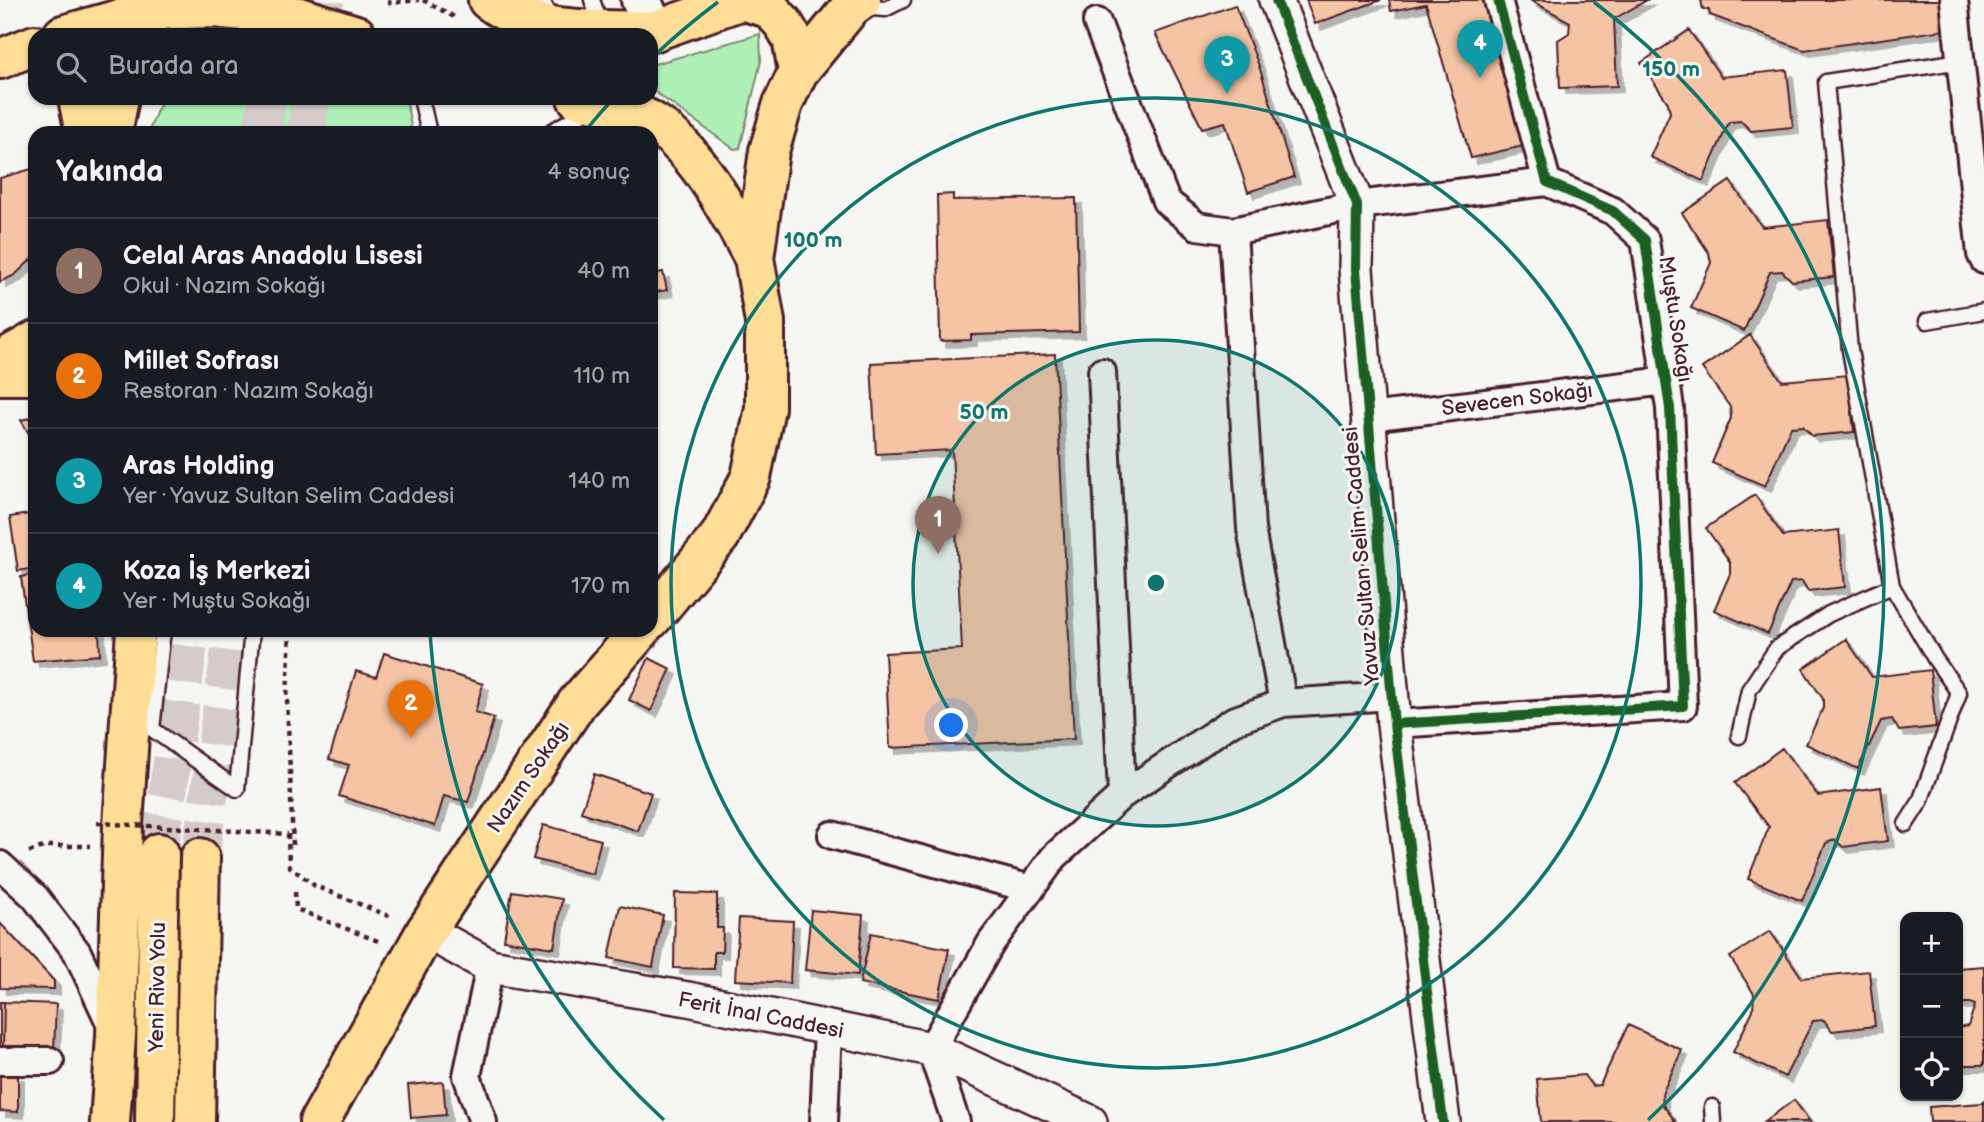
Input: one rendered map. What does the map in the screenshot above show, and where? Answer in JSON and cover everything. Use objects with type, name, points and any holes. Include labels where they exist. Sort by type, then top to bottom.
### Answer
[{"type":"main road","points":[[488,0],[502,11],[532,22],[548,13],[597,15],[646,22],[741,0],[769,8],[783,23],[792,38],[798,72]]},
{"type":"main road","points":[[658,611],[720,536],[751,477],[765,408],[765,322],[754,258],[769,151],[783,104],[798,72],[856,3]]},
{"type":"main road","points":[[94,28],[151,15],[237,9],[300,17],[334,28]]},
{"type":"main road","points":[[79,105],[84,126]]},
{"type":"main road","points":[[113,126],[118,105]]},
{"type":"main road","points":[[604,105],[634,113],[663,128],[685,151],[724,202],[754,258]]},
{"type":"main road","points":[[0,362],[28,345]]},
{"type":"main road","points":[[0,375],[28,374]]},
{"type":"main road","points":[[110,1122],[116,1036],[123,825],[136,637]]},
{"type":"main road","name":"Nazım Sokağı","points":[[319,1122],[426,931],[577,703],[635,637]]},
{"type":"main road","name":"Yeni Riva Yolu","points":[[155,1122],[159,853]]},
{"type":"main road","name":"Yeni Riva Yolu","points":[[195,1122],[200,858]]},
{"type":"street","name":"Yavuz Sultan Selim Caddesi","points":[[1276,0],[1357,205],[1356,269],[1393,710],[1443,1122]]},
{"type":"street","points":[[1097,22],[1166,201],[1197,226],[1233,232],[1357,205],[1547,182],[1499,0]]},
{"type":"street","points":[[1954,0],[1981,254],[1984,260]]},
{"type":"street","name":"Muştu Sokağı","points":[[1393,710],[1684,706],[1670,408],[1645,240],[1613,211],[1547,182]]},
{"type":"street","points":[[1233,232],[1251,529],[1283,702]]},
{"type":"street","points":[[1102,372],[1122,795]]},
{"type":"street","name":"Sevecen Sokağı","points":[[1369,416],[1666,381]]},
{"type":"street","points":[[956,1122],[930,1049],[991,943],[1054,857],[1122,795],[1233,721],[1283,702],[1393,710]]},
{"type":"street","points":[[832,835],[1031,889]]},
{"type":"street","points":[[0,865],[35,897],[77,952],[116,1036]]},
{"type":"street","name":"Ferit İnal Caddesi","points":[[426,931],[490,967],[688,999],[930,1049],[1090,1122]]},
{"type":"street","points":[[484,1122],[467,1076],[490,967]]},
{"type":"street","points":[[824,1122],[828,1028]]},
{"type":"street","points":[[0,1061],[51,1062]]},
{"type":"lane","points":[[856,3],[885,9],[903,0]]},
{"type":"lane","points":[[1906,824],[1920,802],[1959,693],[1935,659],[1892,586],[1850,350],[1826,82],[1960,61]]},
{"type":"lane","points":[[423,105],[427,126]]},
{"type":"lane","points":[[558,126],[584,105]]},
{"type":"lane","points":[[1927,321],[1984,311]]},
{"type":"lane","points":[[1739,736],[1749,690],[1777,648],[1829,614],[1892,586]]},
{"type":"lane","points":[[162,637],[152,729],[237,789],[251,637]]},
{"type":"lane","points":[[1712,1107],[1713,1122]]},
{"type":"path","points":[[388,0],[390,3],[419,0]]},
{"type":"path","points":[[290,637],[287,698],[293,848]]},
{"type":"path","points":[[97,834],[97,823],[288,834],[289,866],[315,886],[426,931]]},
{"type":"path","points":[[46,846],[96,845]]},
{"type":"path","points":[[295,892],[296,909],[378,941],[384,929]]},
{"type":"green space","points":[[760,34],[761,61],[740,148],[734,149],[658,94],[658,63]]},
{"type":"green space","points":[[160,105],[407,105],[411,126],[151,126]]},
{"type":"building","points":[[1306,0],[1381,0],[1315,24]]},
{"type":"building","points":[[1389,0],[1489,0],[1532,144],[1471,158],[1426,4],[1391,11]]},
{"type":"building","points":[[1530,0],[1647,0],[1614,19],[1617,86],[1560,88],[1558,40],[1569,33],[1570,22]]},
{"type":"building","points":[[1701,0],[1941,0],[1945,30],[1804,50],[1710,15],[1709,10],[1703,10]]},
{"type":"building","points":[[1235,5],[1259,66],[1294,177],[1248,192],[1225,122],[1202,128],[1155,33]]},
{"type":"building","points":[[1689,30],[1721,77],[1787,70],[1793,127],[1751,131],[1741,121],[1729,122],[1703,181],[1650,157],[1670,113],[1668,103],[1641,63]]},
{"type":"building","points":[[28,170],[28,263],[15,275],[0,282],[0,178]]},
{"type":"building","points":[[1730,181],[1762,227],[1828,220],[1834,277],[1792,281],[1782,271],[1770,272],[1744,331],[1691,308],[1711,263],[1709,253],[1682,213]]},
{"type":"building","points":[[953,194],[953,200],[1076,198],[1079,332],[971,335],[971,340],[940,341],[937,195]]},
{"type":"building","points":[[663,272],[667,290],[658,292],[658,273]]},
{"type":"building","points":[[1750,335],[1782,381],[1848,375],[1854,432],[1812,436],[1803,426],[1791,427],[1765,486],[1712,463],[1731,418],[1730,407],[1702,368]]},
{"type":"building","points":[[1055,354],[1074,739],[890,748],[885,653],[962,649],[952,450],[876,454],[871,363]]},
{"type":"building","points":[[28,418],[28,432],[21,420]]},
{"type":"building","points":[[1755,495],[1783,536],[1839,530],[1845,587],[1808,591],[1802,581],[1791,582],[1768,634],[1714,610],[1730,574],[1730,562],[1706,528]]},
{"type":"building","points":[[28,514],[28,569],[18,571],[10,517]]},
{"type":"building","points":[[28,576],[28,626],[21,577]]},
{"type":"building","points":[[30,637],[99,637],[100,655],[33,661]]},
{"type":"building","points":[[1846,639],[1872,677],[1930,670],[1936,727],[1899,731],[1892,719],[1881,721],[1858,769],[1806,744],[1823,708],[1823,699],[1803,669]]},
{"type":"building","points":[[384,653],[483,684],[475,712],[494,718],[468,802],[444,796],[435,826],[339,796],[349,765],[329,759],[356,671],[376,677]]},
{"type":"building","points":[[649,658],[671,669],[651,711],[629,700]]},
{"type":"building","points":[[1782,748],[1818,796],[1881,787],[1888,841],[1843,847],[1835,840],[1826,843],[1802,901],[1748,879],[1769,827],[1735,783]]},
{"type":"building","points":[[594,774],[651,793],[638,831],[581,812]]},
{"type":"building","points":[[543,825],[601,840],[592,874],[533,859]]},
{"type":"building","points":[[512,891],[562,899],[554,948],[504,940]]},
{"type":"building","points":[[675,893],[717,894],[717,928],[723,928],[722,952],[714,952],[714,969],[674,968]]},
{"type":"building","points":[[620,906],[663,915],[653,967],[609,958]]},
{"type":"building","points":[[811,910],[863,915],[858,975],[805,970]]},
{"type":"building","points":[[739,918],[793,921],[790,983],[735,980]]},
{"type":"building","points":[[0,923],[54,981],[54,989],[0,988]]},
{"type":"building","points":[[1770,931],[1802,978],[1869,971],[1875,1026],[1832,1031],[1824,1020],[1813,1021],[1785,1077],[1733,1052],[1753,1010],[1754,994],[1730,957]]},
{"type":"building","points":[[871,933],[949,949],[939,999],[860,983]]},
{"type":"building","points":[[1984,966],[1984,1065],[1963,1065],[1963,1027],[1968,1026],[1975,1005],[1963,1003],[1963,968]]},
{"type":"building","points":[[0,1002],[4,1002],[3,1049],[0,1048]]},
{"type":"building","points":[[4,1002],[56,1004],[54,1050],[3,1049]]},
{"type":"building","points":[[1628,1025],[1682,1050],[1662,1094],[1663,1105],[1676,1122],[1541,1122],[1537,1079],[1584,1075],[1592,1086],[1600,1085]]},
{"type":"building","points":[[0,1074],[18,1074],[18,1112],[0,1111]]},
{"type":"building","points":[[443,1082],[446,1115],[411,1118],[408,1085]]},
{"type":"building","points":[[1794,1100],[1810,1122],[1764,1122]]},
{"type":"building","points":[[1984,1101],[1984,1122],[1930,1122],[1929,1107]]},
{"type":"tunnel","points":[[321,28],[325,0]]},
{"type":"tunnel","points":[[263,126],[266,105]]},
{"type":"tunnel","points":[[307,126],[310,105]]},
{"type":"tunnel","points":[[159,853],[190,637]]},
{"type":"tunnel","points":[[200,858],[232,637]]},
{"type":"cycle path","points":[[1276,0],[1357,205],[1356,269],[1394,724],[1443,1122]]},
{"type":"cycle path","points":[[1394,724],[1683,706],[1670,408],[1645,240],[1613,211],[1547,182],[1498,0]]},
{"type":"place","name":"Koza İş Merkezi","points":[[1480,78]]},
{"type":"place","name":"Aras Holding","points":[[1227,94]]},
{"type":"place","name":"Celal Aras Anadolu Lisesi","points":[[938,554]]},
{"type":"place","name":"Millet Sofrası","points":[[411,738]]}]
